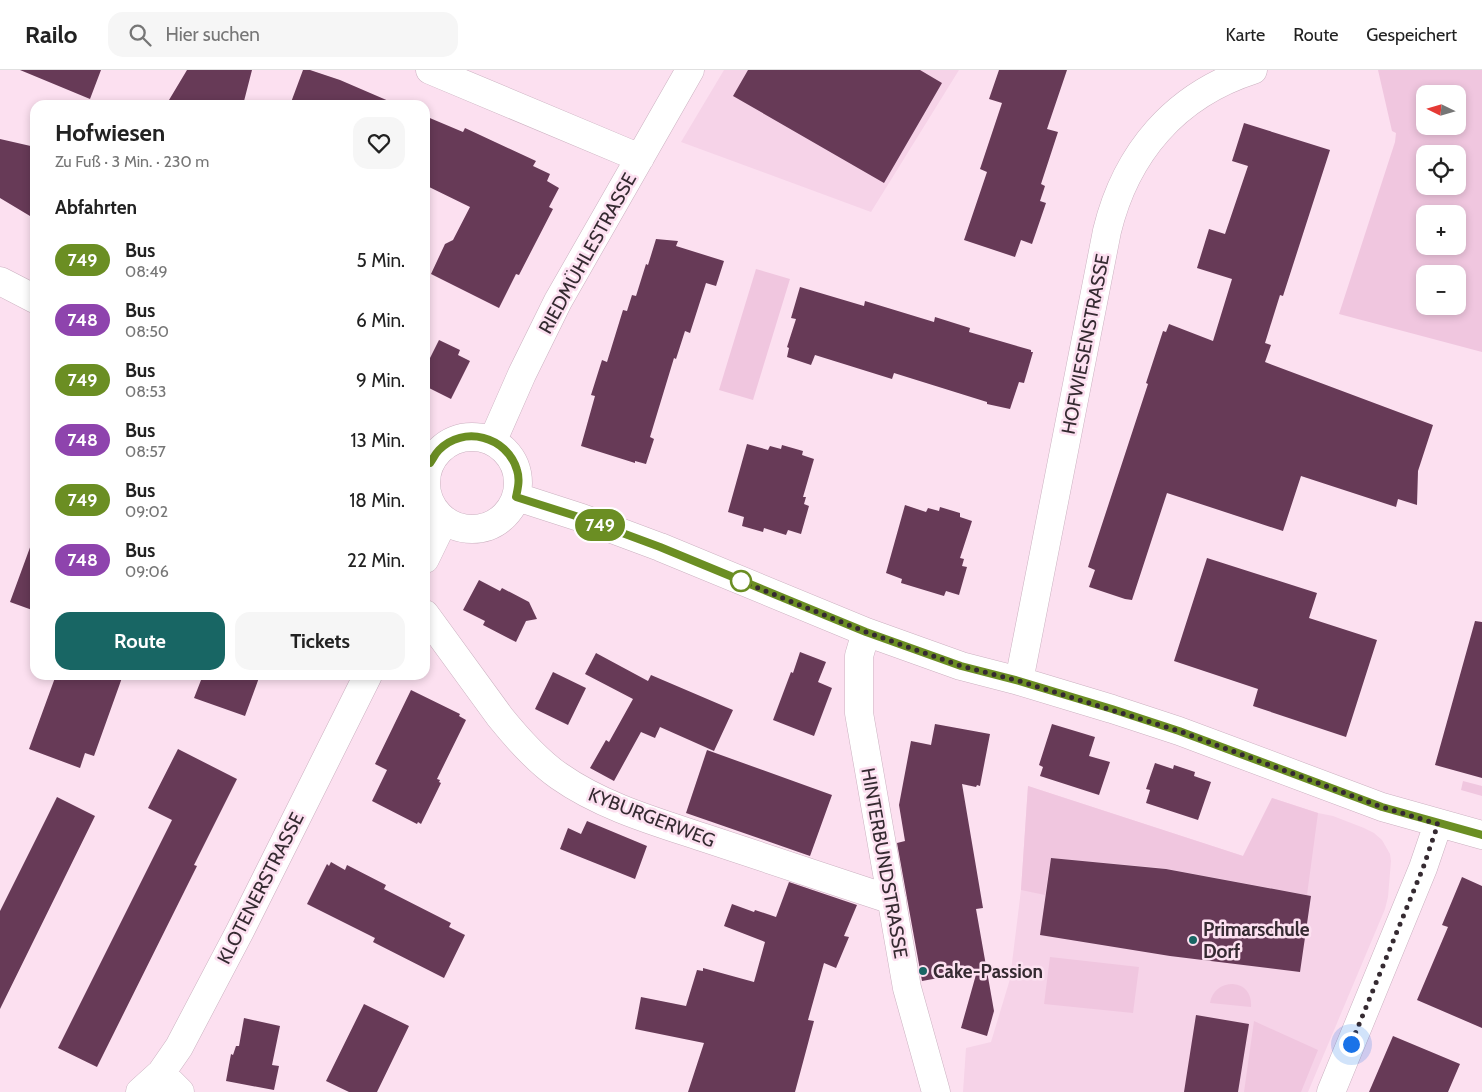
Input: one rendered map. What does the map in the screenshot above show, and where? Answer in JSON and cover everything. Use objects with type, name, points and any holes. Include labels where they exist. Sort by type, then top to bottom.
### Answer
[{"type":"street","points":[[430,70],[640,158]]},
{"type":"street","name":"RIEDMÜHLESTRASSE","points":[[493,440],[526,366],[558,302],[690,70]]},
{"type":"street","name":"HOFWIESENSTRASSE","points":[[1019,681],[1107,231],[1118,196],[1128,172],[1140,153],[1170,119],[1207,90],[1224,80],[1253,70]]},
{"type":"street","points":[[0,281],[30,296]]},
{"type":"street","points":[[430,459],[450,441],[464,436],[478,436],[493,440],[504,448],[512,458],[519,484],[510,510],[500,521],[472,530],[457,527],[444,520],[433,509],[430,502]]},
{"type":"street","points":[[516,497],[660,547],[866,632],[961,666],[1019,681],[1179,731],[1382,807],[1482,835]]},
{"type":"street","points":[[430,549],[444,520]]},
{"type":"street","name":"KYBURGERWEG","points":[[430,621],[513,734],[547,766],[572,784],[624,810],[892,900]]},
{"type":"street","name":"HINTERBUNDSTRASSE","points":[[866,632],[860,656],[859,713],[906,988],[936,1092]]},
{"type":"street","name":"KLOTENERSTRASSE","points":[[140,1092],[170,1083],[179,1047],[240,931],[366,680]]},
{"type":"street","points":[[1331,1092],[1423,868],[1438,824]]},
{"type":"shaded area","points":[[724,70],[959,70],[871,212],[681,142]]},
{"type":"shaded area","points":[[1378,70],[1482,70],[1482,352],[1339,314],[1395,142],[1396,133],[1392,131]]},
{"type":"shaded area","points":[[756,269],[790,279],[753,400],[719,390]]},
{"type":"shaded area","points":[[1463,781],[1482,786],[1482,796],[1461,790]]},
{"type":"shaded area","name":"Primarschule Dorf","points":[[1028,786],[1243,856],[1272,798],[1333,816],[1364,828],[1382,840],[1390,854],[1391,861],[1385,909],[1308,1092],[963,1092],[966,1048],[991,1042],[1010,979],[1021,890]]},
{"type":"shaded area","points":[[1028,786],[1243,856],[1272,798],[1318,813],[1307,895],[1162,868],[1051,858],[1045,895],[1021,890]]},
{"type":"shaded area","points":[[1050,957],[1139,967],[1133,1013],[1044,1004]]},
{"type":"shaded area","points":[[1225,985],[1241,986],[1247,991],[1251,1007],[1210,1003],[1218,989]]},
{"type":"shaded area","points":[[1254,1021],[1318,1050],[1301,1092],[1244,1092]]},
{"type":"building","points":[[20,70],[101,70],[90,99]]},
{"type":"building","points":[[187,70],[252,70],[244,100],[169,100]]},
{"type":"building","points":[[303,70],[310,70],[340,80],[386,100],[292,100]]},
{"type":"building","points":[[748,70],[920,70],[942,83],[884,183],[733,96]]},
{"type":"building","points":[[999,70],[1067,70],[1047,129],[1058,132],[1041,184],[1045,186],[1040,201],[1046,203],[1032,244],[1021,240],[1015,257],[964,240],[987,172],[980,169],[1002,103],[989,99]]},
{"type":"building","points":[[430,118],[463,132],[465,128],[536,161],[533,166],[550,174],[547,181],[559,188],[549,207],[553,209],[519,275],[516,274],[499,308],[431,274],[445,244],[453,240],[470,207],[430,187]]},
{"type":"building","points":[[1244,123],[1330,150],[1283,296],[1280,295],[1265,343],[1271,345],[1265,362],[1433,425],[1418,471],[1417,505],[1398,499],[1396,507],[1301,476],[1283,531],[1167,493],[1132,600],[1125,599],[1089,587],[1095,570],[1088,567],[1148,384],[1146,383],[1163,331],[1166,332],[1169,324],[1213,341],[1232,279],[1197,268],[1209,229],[1225,234],[1248,166],[1232,161]]},
{"type":"building","points":[[0,139],[30,146],[30,216],[0,198]]},
{"type":"building","points":[[656,239],[678,241],[676,246],[724,261],[716,286],[706,283],[690,333],[685,331],[676,359],[674,358],[650,437],[654,439],[646,464],[635,461],[635,463],[581,446],[595,396],[591,395],[602,360],[607,362],[623,310],[627,311],[632,295],[636,296]]},
{"type":"building","points":[[800,287],[864,306],[865,301],[934,322],[935,317],[970,328],[969,332],[1031,350],[1033,352],[1024,383],[1019,382],[1010,409],[987,404],[987,402],[894,373],[892,379],[815,355],[811,365],[787,357],[789,348],[787,347],[796,319],[791,318]]},
{"type":"building","points":[[439,340],[460,350],[458,355],[470,361],[451,399],[430,388],[430,358]]},
{"type":"building","points":[[747,444],[768,450],[770,446],[781,449],[782,445],[803,451],[802,455],[814,459],[803,497],[806,497],[804,504],[809,506],[801,534],[788,530],[786,535],[764,528],[763,532],[742,526],[744,517],[728,512]]},
{"type":"building","points":[[905,505],[926,512],[928,508],[939,511],[940,507],[960,513],[960,517],[972,521],[960,558],[964,559],[962,566],[967,567],[959,595],[946,591],[944,596],[901,583],[902,579],[886,573]]},
{"type":"building","points":[[30,547],[30,609],[10,602]]},
{"type":"building","points":[[1207,558],[1317,593],[1309,618],[1377,640],[1346,737],[1253,706],[1258,689],[1174,661]]},
{"type":"building","points":[[479,580],[500,591],[502,588],[529,602],[537,619],[526,621],[516,642],[483,625],[485,621],[463,610]]},
{"type":"building","points":[[1475,621],[1482,622],[1482,778],[1435,765]]},
{"type":"building","points":[[800,652],[826,662],[818,682],[832,688],[814,736],[773,720]]},
{"type":"building","points":[[596,653],[648,681],[651,675],[733,710],[714,751],[660,727],[655,738],[641,732],[614,781],[590,768],[606,740],[609,742],[633,699],[585,674]]},
{"type":"building","points":[[553,672],[586,688],[568,725],[535,709]]},
{"type":"building","points":[[54,680],[121,680],[94,756],[85,753],[80,768],[29,749]]},
{"type":"building","points":[[201,680],[258,680],[245,716],[194,698]]},
{"type":"building","points":[[411,690],[460,714],[459,716],[466,720],[437,779],[441,783],[421,824],[418,822],[417,824],[372,801],[387,770],[375,764]]},
{"type":"building","points":[[935,724],[990,734],[980,786],[962,784],[983,908],[976,909],[994,1011],[987,1036],[961,1028],[977,971],[922,981],[897,843],[905,841],[899,805],[911,741],[931,745]]},
{"type":"building","points":[[1052,724],[1095,737],[1089,756],[1110,762],[1099,795],[1040,776],[1043,767],[1039,765]]},
{"type":"building","points":[[178,749],[237,779],[194,865],[197,866],[97,1067],[58,1048],[172,820],[148,808]]},
{"type":"building","points":[[707,750],[832,795],[810,856],[686,813]]},
{"type":"building","points":[[1155,763],[1173,769],[1174,765],[1195,772],[1194,776],[1211,782],[1198,820],[1146,803],[1150,790],[1146,789]]},
{"type":"building","points":[[57,797],[95,816],[0,1009],[0,911]]},
{"type":"building","points":[[587,821],[647,846],[635,879],[560,849],[568,828],[581,834]]},
{"type":"building","points":[[1051,858],[1166,869],[1311,896],[1300,972],[1170,956],[1040,935]]},
{"type":"building","points":[[331,862],[345,870],[347,865],[386,885],[384,889],[451,923],[449,927],[465,935],[444,978],[373,942],[375,938],[307,904],[327,864],[329,866]]},
{"type":"building","points":[[1462,877],[1482,886],[1482,1028],[1417,1000],[1448,927],[1442,925]]},
{"type":"building","points":[[789,882],[857,905],[844,936],[849,937],[836,968],[824,963],[808,1020],[814,1021],[795,1092],[688,1092],[704,1043],[635,1029],[641,997],[686,1006],[697,970],[703,971],[703,968],[754,982],[765,942],[724,926],[732,904],[776,917]]},
{"type":"building","points":[[364,1004],[409,1026],[377,1092],[349,1092],[326,1081]]},
{"type":"building","points":[[1196,1015],[1249,1024],[1238,1092],[1184,1092]]},
{"type":"building","points":[[244,1018],[280,1026],[272,1065],[279,1066],[274,1090],[226,1081],[231,1054],[233,1055],[236,1046],[239,1046]]},
{"type":"building","points":[[1393,1036],[1460,1064],[1448,1092],[1369,1092]]},
{"type":"bus line","name":"749","points":[[430,463],[438,450],[450,441],[464,436],[478,436],[493,440],[504,448],[512,458],[519,484],[516,497],[582,518],[660,547],[866,632],[961,666],[1112,709],[1179,731],[1292,775],[1382,807],[1482,835]]},
{"type":"place","name":"Primarschule Dorf","points":[[1193,940]]},
{"type":"place","name":"Cake-Passion","points":[[923,971]]},
{"type":"route","points":[[741,581],[866,632],[961,666],[1019,681],[1179,731],[1292,775],[1382,807],[1438,824],[1423,868],[1351,1044]]}]
